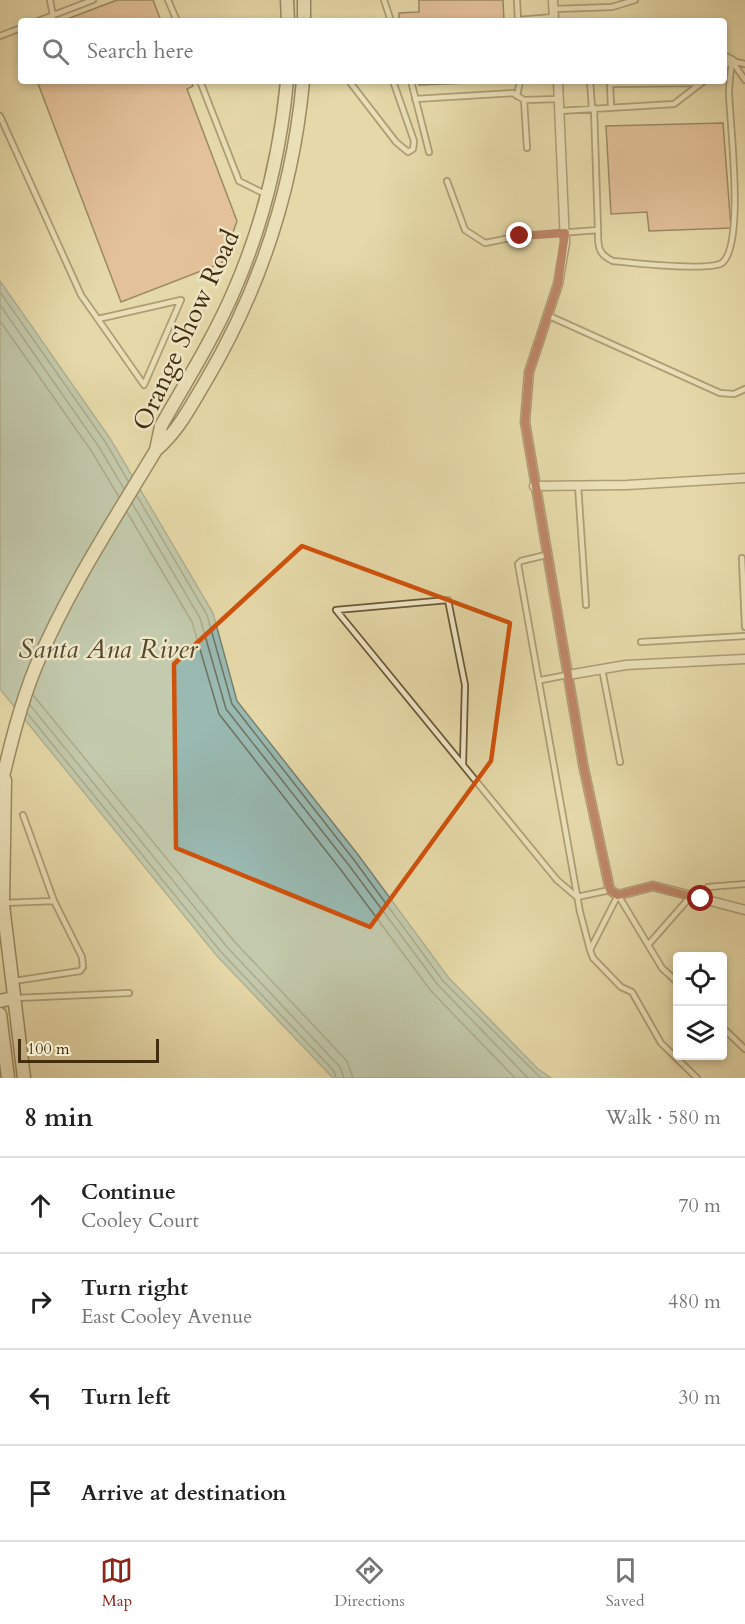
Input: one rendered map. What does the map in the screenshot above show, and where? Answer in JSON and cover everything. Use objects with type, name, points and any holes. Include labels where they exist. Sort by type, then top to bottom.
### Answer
[{"type":"main road","points":[[287,0],[288,18]]},
{"type":"main road","points":[[304,0],[304,18]]},
{"type":"main road","name":"Orange Show Road","points":[[156,450],[161,426],[225,309],[250,250],[267,195],[279,140],[287,84]]},
{"type":"main road","name":"Orange Show Road","points":[[156,450],[173,435],[241,316],[267,254],[283,200],[296,142],[303,84]]},
{"type":"main road","points":[[225,309],[241,316]]},
{"type":"main road","points":[[0,789],[25,695],[48,638],[72,591],[156,450]]},
{"type":"main road","points":[[5,767],[3,903],[24,1078]]},
{"type":"main road","points":[[0,1001],[14,998]]},
{"type":"main road","points":[[0,1014],[8,1078]]},
{"type":"street","points":[[558,84],[565,233],[560,276],[534,351],[526,394],[526,434],[583,764],[614,893],[653,886],[745,910]]},
{"type":"street","points":[[534,486],[745,477]]},
{"type":"street","points":[[568,675],[602,669],[745,658]]},
{"type":"lane","points":[[50,0],[52,15]]},
{"type":"lane","points":[[45,18],[93,0]]},
{"type":"lane","points":[[168,0],[176,18]]},
{"type":"lane","points":[[384,0],[390,18]]},
{"type":"lane","points":[[517,0],[518,18]]},
{"type":"lane","points":[[527,18],[554,12],[612,7],[635,0]]},
{"type":"lane","points":[[0,36],[18,29]]},
{"type":"lane","points":[[727,61],[745,64]]},
{"type":"lane","points":[[727,61],[745,80]]},
{"type":"lane","points":[[590,84],[598,249],[603,256],[613,261],[705,266],[722,264],[727,258],[739,226],[735,145],[727,61]]},
{"type":"lane","points":[[201,84],[239,181],[267,195]]},
{"type":"lane","points":[[352,84],[396,142],[408,152],[413,149],[414,141],[394,84]]},
{"type":"lane","points":[[412,84],[429,152]]},
{"type":"lane","points":[[517,96],[519,84]]},
{"type":"lane","points":[[610,84],[611,107]]},
{"type":"lane","points":[[559,111],[674,104],[700,84]]},
{"type":"lane","points":[[415,99],[513,93],[524,100],[559,99]]},
{"type":"lane","points":[[524,100],[527,148]]},
{"type":"lane","points":[[0,116],[81,295],[144,385],[181,300],[98,319]]},
{"type":"lane","points":[[447,181],[465,230],[485,243],[520,236],[598,230]]},
{"type":"lane","points":[[547,315],[720,393],[734,394],[745,389]]},
{"type":"lane","points":[[578,485],[586,605]]},
{"type":"lane","points":[[546,555],[521,561],[518,564],[541,680],[577,897],[590,950],[593,958],[640,1003],[661,1043],[697,1078]]},
{"type":"lane","points":[[742,558],[745,627]]},
{"type":"lane","points":[[463,764],[465,685],[448,600],[336,610],[557,880],[577,897],[614,893]]},
{"type":"lane","points":[[641,642],[745,636]]},
{"type":"lane","points":[[602,669],[620,762]]},
{"type":"lane","points":[[541,680],[568,675]]},
{"type":"lane","points":[[11,981],[80,971],[84,967],[82,957],[54,901],[23,815]]},
{"type":"lane","points":[[701,899],[708,887],[745,884]]},
{"type":"lane","points":[[614,893],[662,968],[673,978]]},
{"type":"lane","points":[[590,950],[614,893]]},
{"type":"lane","points":[[648,945],[691,896]]},
{"type":"lane","points":[[3,903],[54,901]]},
{"type":"lane","points":[[14,998],[129,993]]},
{"type":"lane","points":[[727,1031],[745,1049]]},
{"type":"highlighted area","points":[[302,546],[510,623],[491,761],[370,927],[176,848],[174,664]]},
{"type":"water","name":"Santa Ana River","points":[[0,281],[111,440],[213,613],[237,701],[359,856],[448,977],[538,1069],[551,1078],[333,1078],[217,956],[0,689]]},
{"type":"building","points":[[117,0],[153,0],[160,18],[70,18]]},
{"type":"building","points":[[419,0],[503,0],[504,18],[399,18],[399,13],[419,12]]},
{"type":"building","points":[[38,84],[192,84],[193,86],[187,89],[237,221],[222,263],[121,302]]},
{"type":"building","points":[[723,123],[731,228],[649,231],[647,212],[611,214],[606,126]]},
{"type":"route","points":[[520,236],[565,233],[558,284],[534,351],[529,372],[525,422],[527,446],[583,764],[610,890],[618,895],[653,886],[701,899]]}]
